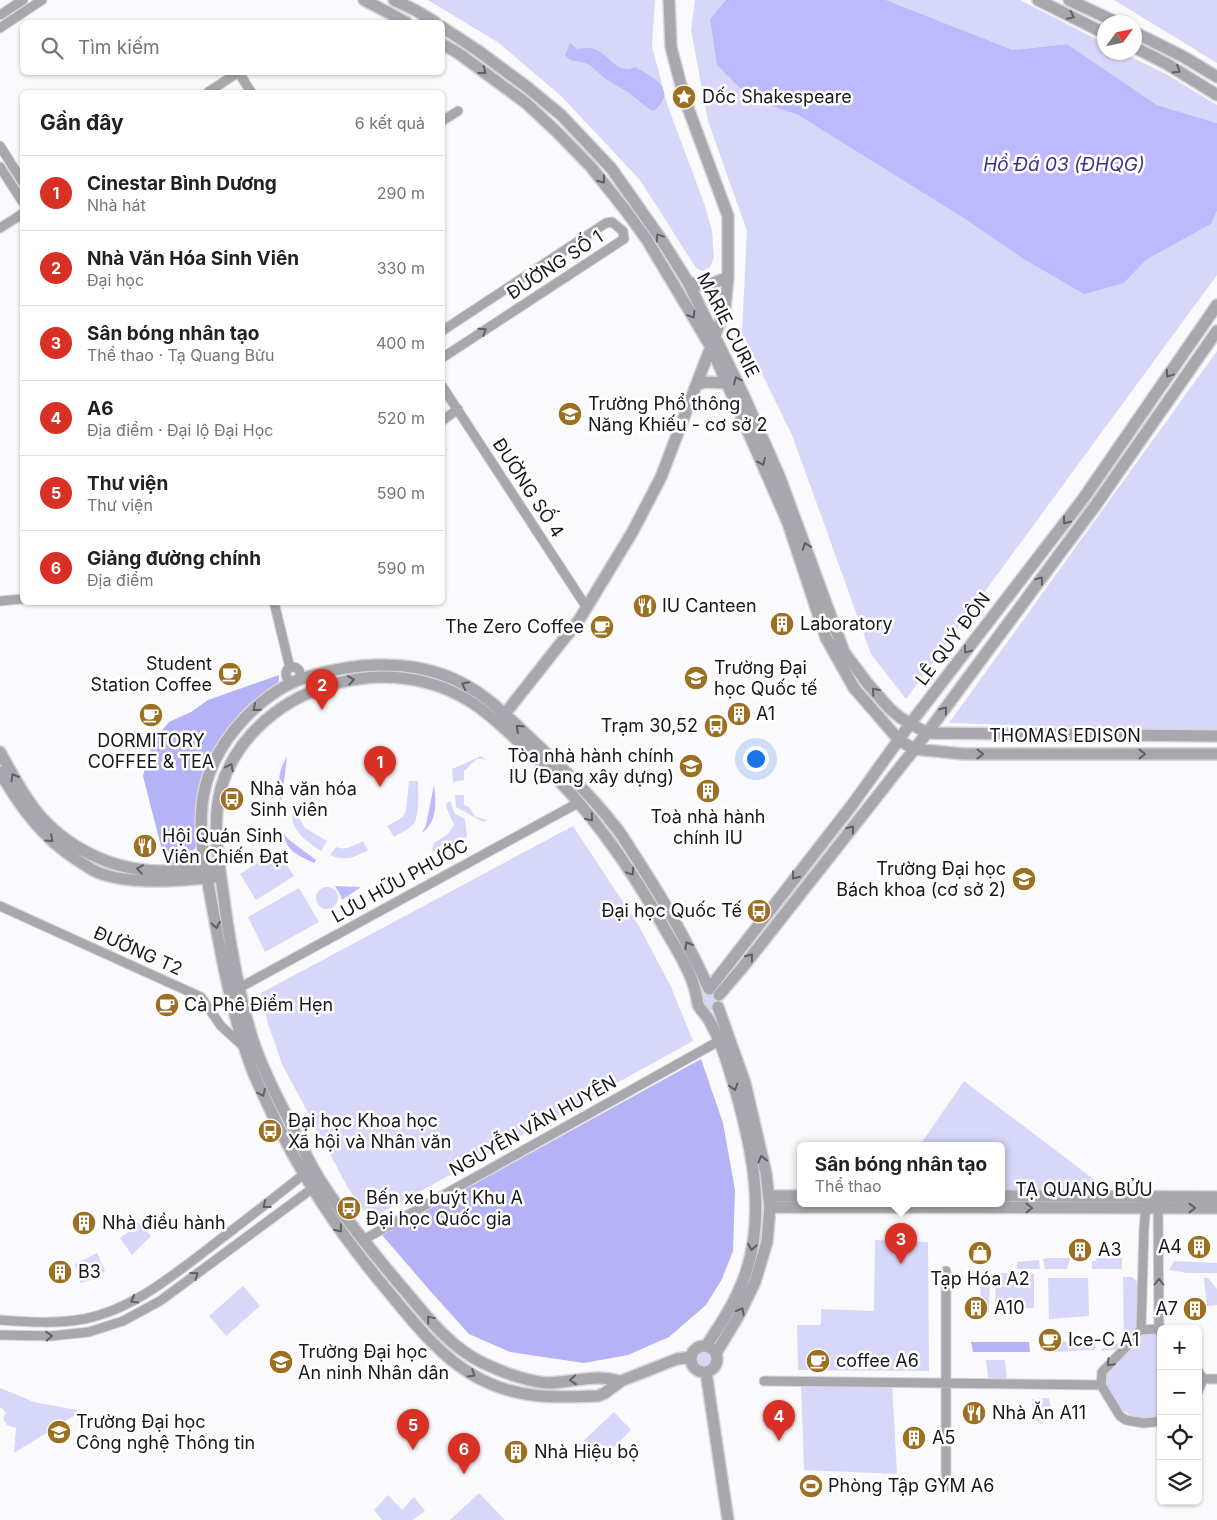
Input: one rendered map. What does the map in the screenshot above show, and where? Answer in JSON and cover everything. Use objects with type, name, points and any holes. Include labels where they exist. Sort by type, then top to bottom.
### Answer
[{"type":"street","points":[[0,15],[23,0]]},
{"type":"street","points":[[0,28],[42,0]]},
{"type":"street","points":[[364,0],[382,4],[403,20]]},
{"type":"street","points":[[394,0],[432,20]]},
{"type":"street","points":[[501,718],[587,608],[633,532],[659,482],[725,308],[728,277],[728,216],[682,89],[671,47],[669,0]]},
{"type":"street","points":[[1038,0],[1097,30]]},
{"type":"street","points":[[1069,0],[1101,15]]},
{"type":"street","name":"MARIE CURIE","points":[[445,29],[527,87],[561,115],[611,168],[661,239],[688,282],[713,342],[726,382],[788,523],[826,638],[854,688],[899,740],[914,749]]},
{"type":"street","points":[[1142,36],[1184,57],[1217,77]]},
{"type":"street","name":"MARIE CURIE","points":[[445,46],[458,53],[526,103],[592,167],[647,240],[713,342],[744,396],[780,478],[844,652],[890,709],[910,724],[927,733]]},
{"type":"street","points":[[1142,51],[1168,64],[1217,95]]},
{"type":"street","points":[[211,90],[236,75]]},
{"type":"street","points":[[240,75],[250,90]]},
{"type":"street","points":[[445,119],[458,111]]},
{"type":"street","points":[[0,146],[20,178]]},
{"type":"street","points":[[0,167],[20,198]]},
{"type":"street","points":[[0,228],[20,215]]},
{"type":"street","name":"ĐƯỜNG SỐ 1","points":[[445,329],[606,224],[612,222],[622,231],[624,239],[445,356]]},
{"type":"street","points":[[688,282],[700,286],[713,284],[728,277]]},
{"type":"street","name":"LÊ QUÝ ĐÔN","points":[[714,992],[910,724],[1083,499],[1217,305]]},
{"type":"street","name":"LÊ QUÝ ĐÔN","points":[[714,992],[863,814],[927,733],[1094,506],[1217,331]]},
{"type":"street","points":[[1182,355],[1195,362]]},
{"type":"street","points":[[696,385],[705,382],[726,382]]},
{"type":"street","name":"ĐƯỜNG SỐ 4","points":[[445,390],[587,608]]},
{"type":"street","points":[[445,418],[458,409]]},
{"type":"street","points":[[1127,435],[1140,442]]},
{"type":"street","points":[[1083,499],[1094,506]]},
{"type":"street","points":[[0,601],[20,600]]},
{"type":"street","points":[[275,605],[290,668],[286,673],[286,677],[289,680],[346,668],[395,665],[440,674],[464,683],[484,696],[501,718],[578,803],[620,856],[642,889],[690,974],[698,1006],[704,1011],[719,1041],[731,1074],[744,1122],[755,1180],[756,1206],[752,1251],[741,1286],[711,1349]]},
{"type":"street","points":[[622,1381],[602,1378],[547,1382],[510,1374],[480,1362],[443,1335],[317,1186],[304,1175],[253,1073],[250,1046],[230,946],[216,830],[217,807],[229,767],[239,750],[263,722],[281,707],[304,694],[329,685],[360,679],[394,677],[416,679],[438,685],[459,695],[501,718],[563,768],[614,825],[655,886],[720,1001],[718,1007],[711,1012],[704,1011]]},
{"type":"street","points":[[296,680],[304,694]]},
{"type":"street","points":[[296,680],[272,695],[250,713],[229,737],[213,765],[205,786],[202,808],[202,831],[206,872],[228,984],[250,1046],[313,1167],[317,1186],[334,1223],[374,1275],[448,1357],[470,1374],[499,1388],[540,1398],[598,1396],[605,1394],[622,1381],[677,1360],[691,1357],[698,1347],[711,1349],[717,1356],[714,1368],[706,1372],[695,1368],[691,1357]]},
{"type":"street","name":"THOMAS EDISON","points":[[927,733],[1217,736]]},
{"type":"street","points":[[1059,734],[1060,754]]},
{"type":"street","name":"THOMAS EDISON","points":[[914,749],[964,754],[1217,754]]},
{"type":"street","points":[[0,752],[36,811],[66,840],[85,853],[107,862],[135,868],[160,871],[206,872]]},
{"type":"street","points":[[0,772],[28,817],[41,831],[62,850],[97,872],[144,880],[220,871]]},
{"type":"street","name":"LƯU HỮU PHƯỚC","points":[[238,988],[578,803]]},
{"type":"street","points":[[852,805],[863,814]]},
{"type":"street","name":"ĐƯỜNG T2","points":[[0,906],[201,997],[221,1026],[250,1046]]},
{"type":"street","points":[[697,997],[702,991],[714,992]]},
{"type":"street","points":[[711,1349],[738,1317],[755,1282],[767,1242],[770,1202],[746,1083],[718,1007]]},
{"type":"street","name":"NGUYỄN VĂN HUYÊN","points":[[363,1240],[719,1041]]},
{"type":"street","points":[[0,1320],[36,1323],[63,1322],[102,1314],[131,1302],[188,1264],[313,1167]]},
{"type":"street","points":[[0,1335],[51,1336],[89,1332],[123,1321],[160,1301],[317,1186]]},
{"type":"street","name":"TẠ QUANG BỬU","points":[[1005,1196],[1152,1202],[1217,1208]]},
{"type":"street","name":"TẠ QUANG BỬU","points":[[1005,1205],[1152,1202],[1217,1196]]},
{"type":"street","points":[[770,1202],[797,1197]]},
{"type":"street","name":"TẠ QUANG BỬU","points":[[770,1202],[797,1202]]},
{"type":"street","points":[[1152,1202],[1144,1229],[1141,1330],[1102,1372],[1101,1385],[1120,1416],[1126,1420],[1143,1423],[1157,1421]]},
{"type":"street","points":[[1152,1202],[1160,1325]]},
{"type":"street","points":[[946,1271],[946,1488]]},
{"type":"street","points":[[1141,1330],[1157,1331]]},
{"type":"street","points":[[706,1372],[728,1520]]},
{"type":"street","points":[[1202,1375],[1217,1379]]},
{"type":"street","points":[[764,1382],[1101,1385]]},
{"type":"shaded area","points":[[428,0],[655,0],[652,46],[667,104],[704,203],[712,231],[714,258],[710,267],[702,271],[696,268],[640,180],[561,96],[499,43]]},
{"type":"shaded area","points":[[695,0],[726,0],[710,20],[751,99],[798,115],[965,219],[1022,258],[1124,283],[1146,260],[1211,224],[1217,211],[1217,275],[906,699],[871,654],[792,435],[742,333],[747,231],[708,121],[691,30]]},
{"type":"shaded area","points":[[886,0],[1020,0],[1097,39],[1097,60],[1137,60],[1166,74],[1217,105],[1217,123],[1157,105],[1067,44],[1013,50]]},
{"type":"shaded area","points":[[1114,0],[1217,0],[1217,63],[1142,17],[1142,15],[1139,15]]},
{"type":"shaded area","points":[[1217,351],[1217,732],[949,723]]},
{"type":"shaded area","points":[[279,675],[278,689],[222,751],[207,789],[198,845],[183,861],[166,866],[143,776],[153,741],[169,722],[191,712],[208,700]]},
{"type":"shaded area","points":[[481,756],[488,761],[477,759],[464,771],[464,780],[453,782],[452,769]]},
{"type":"shaded area","points":[[409,781],[418,781],[416,819],[410,827],[394,837],[387,826],[403,817],[406,810]]},
{"type":"shaded area","points":[[455,795],[464,795],[464,805],[468,806],[476,817],[487,820],[483,822],[456,807]]},
{"type":"shaded area","points":[[450,801],[455,814],[465,819],[467,836],[460,842],[441,845],[436,853],[432,850],[434,843],[448,834],[454,825],[446,804]]},
{"type":"shaded area","points":[[292,814],[297,814],[305,828],[327,841],[321,851],[301,836],[295,827]]},
{"type":"shaded area","points":[[573,826],[639,926],[671,987],[693,1041],[370,1219],[348,1188],[282,1064],[268,1024],[261,993]]},
{"type":"shaded area","points":[[363,841],[368,850],[359,855],[350,858],[340,858],[330,855],[336,847],[346,848]]},
{"type":"shaded area","points":[[277,850],[294,876],[256,900],[240,874]]},
{"type":"shaded area","points":[[327,887],[335,890],[338,898],[335,906],[327,909],[319,906],[316,898],[319,890]]},
{"type":"shaded area","points":[[299,888],[319,922],[265,952],[248,917]]},
{"type":"shaded area","points":[[707,991],[713,992],[718,999],[717,1006],[712,1010],[705,1010],[700,996]]},
{"type":"shaded area","points":[[701,1059],[723,1123],[735,1190],[733,1251],[722,1279],[706,1305],[669,1337],[628,1355],[584,1363],[510,1352],[469,1334],[382,1235]]},
{"type":"shaded area","points":[[964,1081],[1104,1187],[1113,1198],[1007,1197],[1005,1186],[1005,1142],[922,1142]]},
{"type":"shaded area","points":[[138,1222],[151,1236],[132,1255],[120,1238]]},
{"type":"shaded area","points":[[875,1240],[928,1242],[929,1371],[798,1370],[797,1325],[819,1325],[821,1323],[821,1309],[874,1311]]},
{"type":"shaded area","points":[[97,1253],[105,1271],[91,1280],[80,1283],[75,1264]]},
{"type":"shaded area","points":[[1070,1258],[1067,1269],[1045,1269],[1043,1259]]},
{"type":"shaded area","points":[[1096,1258],[1122,1258],[1122,1269],[1092,1269],[1092,1261],[1096,1261]]},
{"type":"shaded area","points":[[1039,1260],[1040,1269],[1017,1269],[1017,1262]]},
{"type":"shaded area","points":[[1174,1261],[1217,1263],[1217,1273],[1187,1273],[1169,1270]]},
{"type":"shaded area","points":[[966,1273],[990,1274],[989,1313],[981,1311],[980,1280],[967,1280]]},
{"type":"shaded area","points":[[996,1273],[1034,1274],[1034,1308],[995,1310]]},
{"type":"shaded area","points":[[1123,1277],[1132,1277],[1138,1282],[1138,1334],[1121,1349],[1101,1351],[1103,1348],[1112,1347],[1124,1339]]},
{"type":"shaded area","points":[[1048,1278],[1088,1278],[1089,1316],[1049,1319]]},
{"type":"shaded area","points":[[1204,1278],[1208,1278],[1217,1289],[1217,1305],[1207,1306]]},
{"type":"shaded area","points":[[243,1286],[260,1306],[226,1336],[209,1316]]},
{"type":"shaded area","points":[[1157,1332],[1157,1417],[1141,1419],[1132,1416],[1119,1407],[1109,1395],[1105,1381],[1108,1370],[1146,1334]]},
{"type":"shaded area","points":[[1096,1341],[1095,1350],[1050,1352],[1051,1342]]},
{"type":"shaded area","points":[[971,1342],[1029,1342],[1030,1352],[973,1352]]},
{"type":"shaded area","points":[[704,1349],[711,1352],[714,1359],[711,1366],[704,1369],[697,1366],[694,1359],[697,1352]]},
{"type":"shaded area","points":[[986,1360],[1005,1360],[1007,1380],[988,1378]]},
{"type":"shaded area","points":[[801,1382],[892,1382],[897,1474],[804,1470]]},
{"type":"shaded area","points":[[0,1388],[34,1402],[82,1411],[14,1453],[16,1428],[7,1425],[3,1418],[6,1413],[0,1408]]},
{"type":"shaded area","points":[[1049,1398],[1052,1415],[1041,1424],[1033,1418],[1032,1399]]},
{"type":"shaded area","points":[[614,1412],[631,1430],[597,1464],[579,1445]]},
{"type":"shaded area","points":[[479,1493],[505,1520],[450,1520]]},
{"type":"shaded area","points":[[388,1495],[402,1510],[414,1497],[425,1511],[413,1520],[382,1520],[374,1510]]},
{"type":"water","name":"Hồ Đá 03 (ĐHQG)","points":[[726,0],[886,0],[1013,50],[1067,44],[1157,105],[1217,123],[1217,211],[1211,224],[1146,260],[1124,283],[1084,294],[1022,258],[965,219],[798,115],[751,99],[717,65],[710,19]]},
{"type":"water","points":[[570,43],[577,49],[595,49],[619,67],[629,69],[635,67],[656,80],[664,91],[661,104],[654,111],[649,109],[628,92],[607,80],[591,66],[586,63],[570,60],[565,55]]},
{"type":"water","points":[[287,757],[281,805],[280,775]]},
{"type":"water","points":[[434,785],[435,811],[431,823],[422,833],[426,825]]},
{"type":"water","points":[[284,834],[316,860],[314,863],[294,853],[285,840]]},
{"type":"water","points":[[335,886],[361,887],[342,900]]},
{"type":"place","name":"Dốc Shakespeare","points":[[684,97]]},
{"type":"place","name":"Trường Phổ thông Năng Khiếu - cơ sở 2","points":[[570,414]]},
{"type":"place","name":"IU Canteen","points":[[645,606]]},
{"type":"place","name":"Laboratory","points":[[782,624]]},
{"type":"place","name":"The Zero Coffee","points":[[602,627]]},
{"type":"place","name":"Student Station Coffee","points":[[230,674]]},
{"type":"place","name":"Trường Đại học Quốc tế","points":[[696,678]]},
{"type":"place","name":"Nhà Văn Hóa Sinh Viên","points":[[322,710]]},
{"type":"place","name":"A1","points":[[739,714]]},
{"type":"place","name":"DORMITORY COFFEE & TEA","points":[[151,715]]},
{"type":"place","name":"Trạm 30,52","points":[[716,726]]},
{"type":"place","name":"Tòa nhà hành chính IU (Đang xây dựng)","points":[[691,766]]},
{"type":"place","name":"Cinestar Bình Dương","points":[[380,787]]},
{"type":"place","name":"Toà nhà hành chính IU","points":[[708,791]]},
{"type":"place","name":"Nhà văn hóa Sinh viên","points":[[232,799]]},
{"type":"place","name":"Hội Quán Sinh Viên Chiến Đạt","points":[[145,846]]},
{"type":"place","name":"Trường Đại học Bách khoa (cơ sở 2)","points":[[1024,879]]},
{"type":"place","name":"Đại học Quốc Tế","points":[[759,911]]},
{"type":"place","name":"Cà Phê Điểm Hẹn","points":[[167,1005]]},
{"type":"place","name":"Đại học Khoa học Xã hội và Nhân văn","points":[[270,1131]]},
{"type":"place","name":"Bến xe buýt Khu A Đại học Quốc gia","points":[[349,1208]]},
{"type":"place","name":"Nhà điều hành","points":[[84,1223]]},
{"type":"place","name":"A4","points":[[1199,1247]]},
{"type":"place","name":"A3","points":[[1080,1250]]},
{"type":"place","name":"Tạp Hóa A2","points":[[980,1253]]},
{"type":"place","name":"Sân bóng nhân tạo","points":[[901,1264]]},
{"type":"place","name":"B3","points":[[60,1272]]},
{"type":"place","name":"A10","points":[[976,1308]]},
{"type":"place","name":"A7","points":[[1195,1309]]},
{"type":"place","name":"Ice-C A1","points":[[1050,1340]]},
{"type":"place","name":"coffee A6","points":[[818,1361]]},
{"type":"place","name":"Trường Đại học An ninh Nhân dân","points":[[281,1362]]},
{"type":"place","name":"Nhà Ăn A11","points":[[974,1413]]},
{"type":"place","name":"Trường Đại học Công nghệ Thông tin","points":[[59,1432]]},
{"type":"place","name":"A5","points":[[914,1438]]},
{"type":"place","name":"A6","points":[[779,1441]]},
{"type":"place","name":"Thư viện","points":[[413,1450]]},
{"type":"place","name":"Nhà Hiệu bộ","points":[[516,1452]]},
{"type":"place","name":"Giảng đường chính","points":[[464,1474]]},
{"type":"place","name":"Phòng Tập GYM A6","points":[[811,1486]]}]
